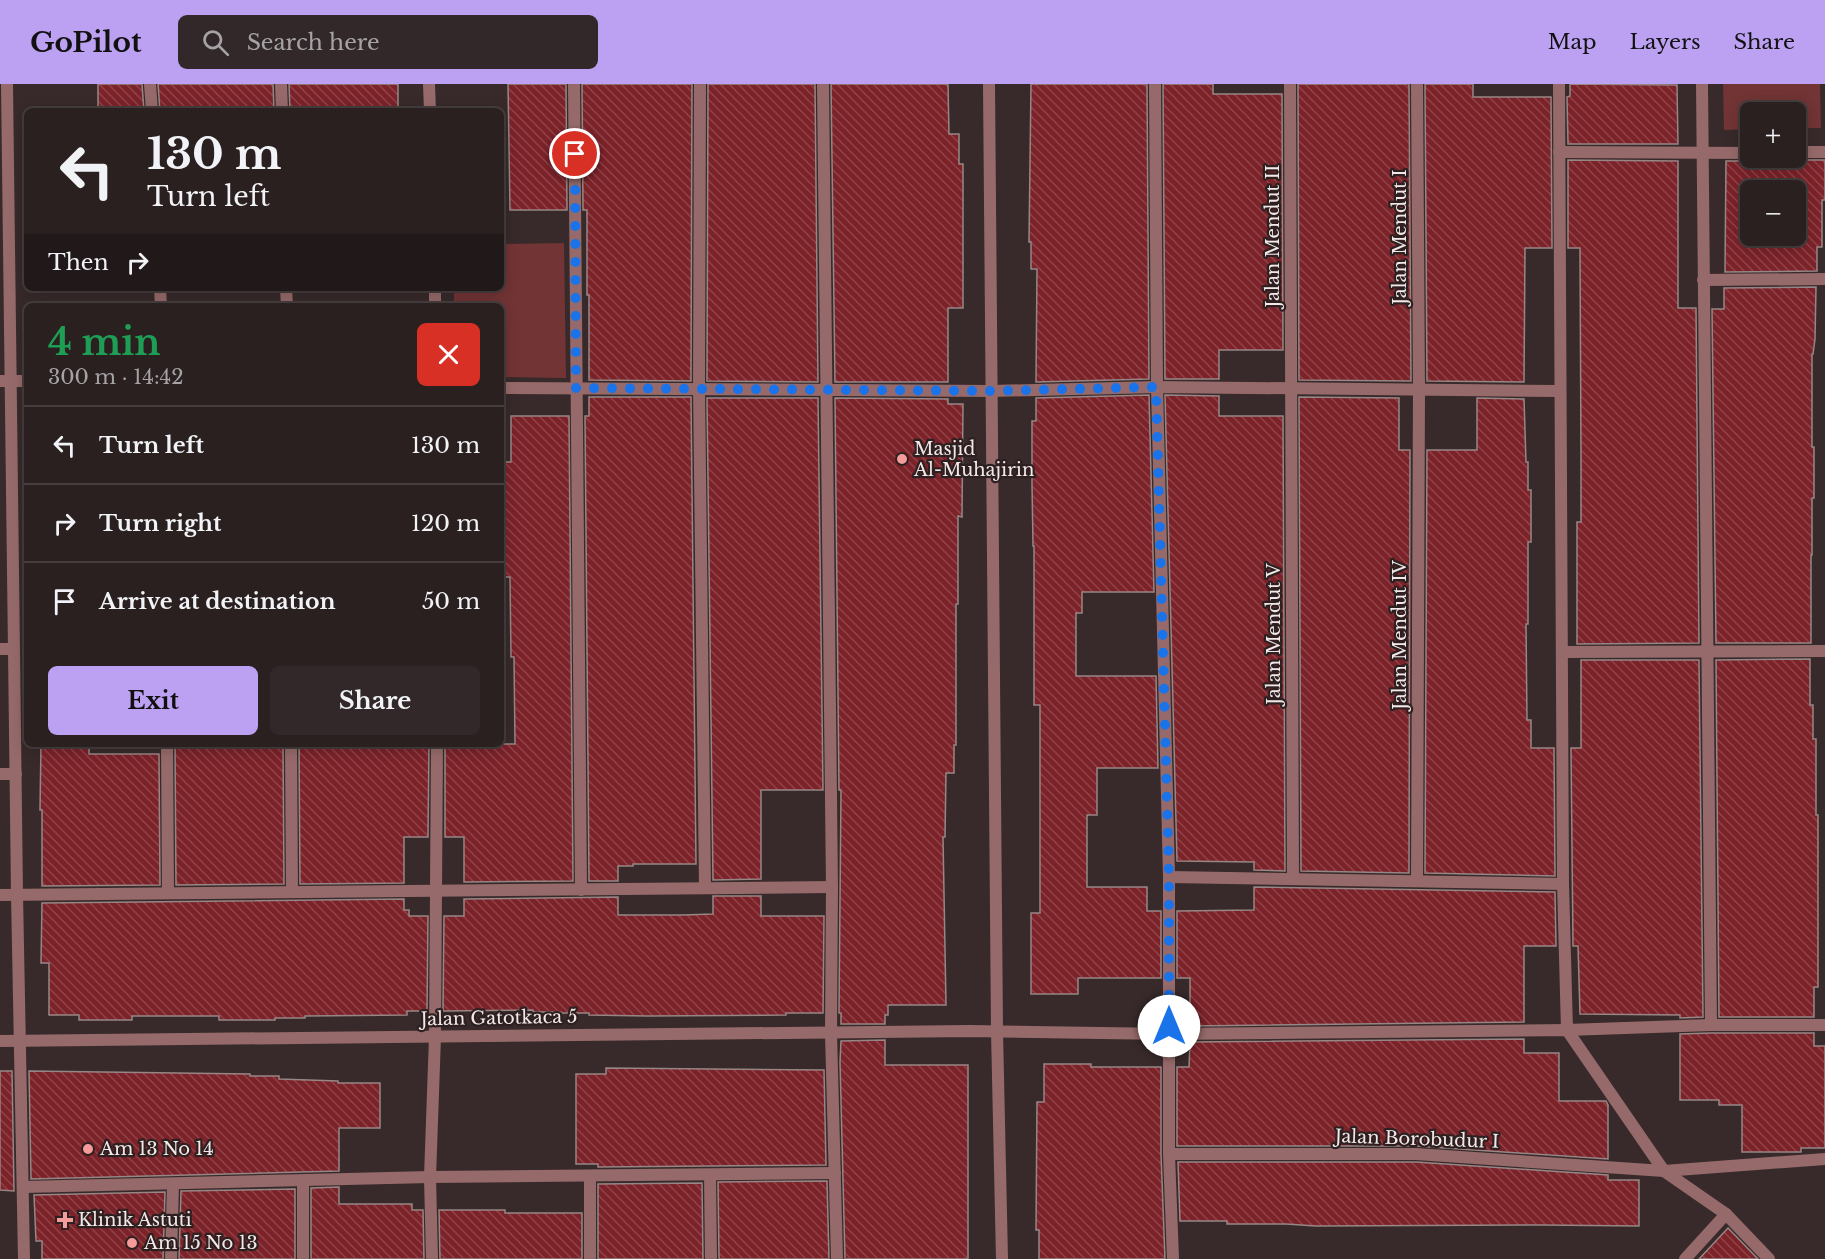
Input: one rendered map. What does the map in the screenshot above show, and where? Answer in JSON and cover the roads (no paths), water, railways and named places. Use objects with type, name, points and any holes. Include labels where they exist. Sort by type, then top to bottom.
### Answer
[{"type":"street","points":[[7,84],[4,141],[5,381],[14,649],[24,1259]]},
{"type":"street","points":[[150,84],[152,108]]},
{"type":"street","points":[[281,84],[282,108]]},
{"type":"street","points":[[429,84],[430,108]]},
{"type":"street","points":[[574,84],[581,890]]},
{"type":"street","points":[[700,84],[699,388],[705,888]]},
{"type":"street","points":[[823,84],[832,887],[831,1033],[837,1259]]},
{"type":"street","points":[[989,84],[997,1031],[1002,1259]]},
{"type":"street","points":[[1155,84],[1156,387],[1169,877],[1169,1154],[1173,1259]]},
{"type":"street","name":"Jalan Mendut II","points":[[1290,84],[1291,388]]},
{"type":"street","name":"Jalan Mendut I","points":[[1418,84],[1419,389]]},
{"type":"street","points":[[1559,84],[1563,884],[1567,1030],[1664,1171],[1726,1215],[1770,1259]]},
{"type":"street","points":[[1702,84],[1711,1024]]},
{"type":"street","points":[[1559,152],[1740,153]]},
{"type":"street","points":[[1806,152],[1825,152]]},
{"type":"street","points":[[1703,280],[1825,279]]},
{"type":"street","points":[[5,381],[24,381]]},
{"type":"street","points":[[504,388],[992,391],[1156,387],[1560,391]]},
{"type":"street","name":"Jalan Mendut V","points":[[1291,388],[1293,879]]},
{"type":"street","name":"Jalan Mendut IV","points":[[1417,881],[1419,389]]},
{"type":"street","points":[[0,649],[14,649]]},
{"type":"street","points":[[1562,652],[1825,651]]},
{"type":"street","points":[[167,747],[168,893]]},
{"type":"street","points":[[291,747],[292,892]]},
{"type":"street","points":[[432,1259],[430,1177],[435,1037],[437,747]]},
{"type":"street","points":[[0,774],[16,774]]},
{"type":"street","points":[[1169,877],[1563,884]]},
{"type":"street","points":[[0,894],[832,887]]},
{"type":"street","name":"Jalan Gatotkaca 5","points":[[0,1041],[997,1031],[1169,1034],[1567,1030],[1711,1024],[1825,1026]]},
{"type":"street","name":"Jalan Borobudur I","points":[[1169,1154],[1416,1154],[1664,1171],[1825,1159]]},
{"type":"street","points":[[23,1187],[430,1177],[835,1173]]},
{"type":"street","points":[[710,1175],[711,1259]]},
{"type":"street","points":[[590,1177],[590,1259]]},
{"type":"street","points":[[303,1181],[303,1259]]},
{"type":"street","points":[[171,1259],[173,1184]]},
{"type":"street","points":[[1685,1259],[1726,1215]]},
{"type":"place","name":"Masjid Al-Muhajirin","points":[[902,459]]},
{"type":"place","name":"Am 13 No 14","points":[[88,1149]]},
{"type":"place","name":"Klinik Astuti","points":[[65,1220]]},
{"type":"place","name":"Am 15 No 13","points":[[132,1243]]}]
